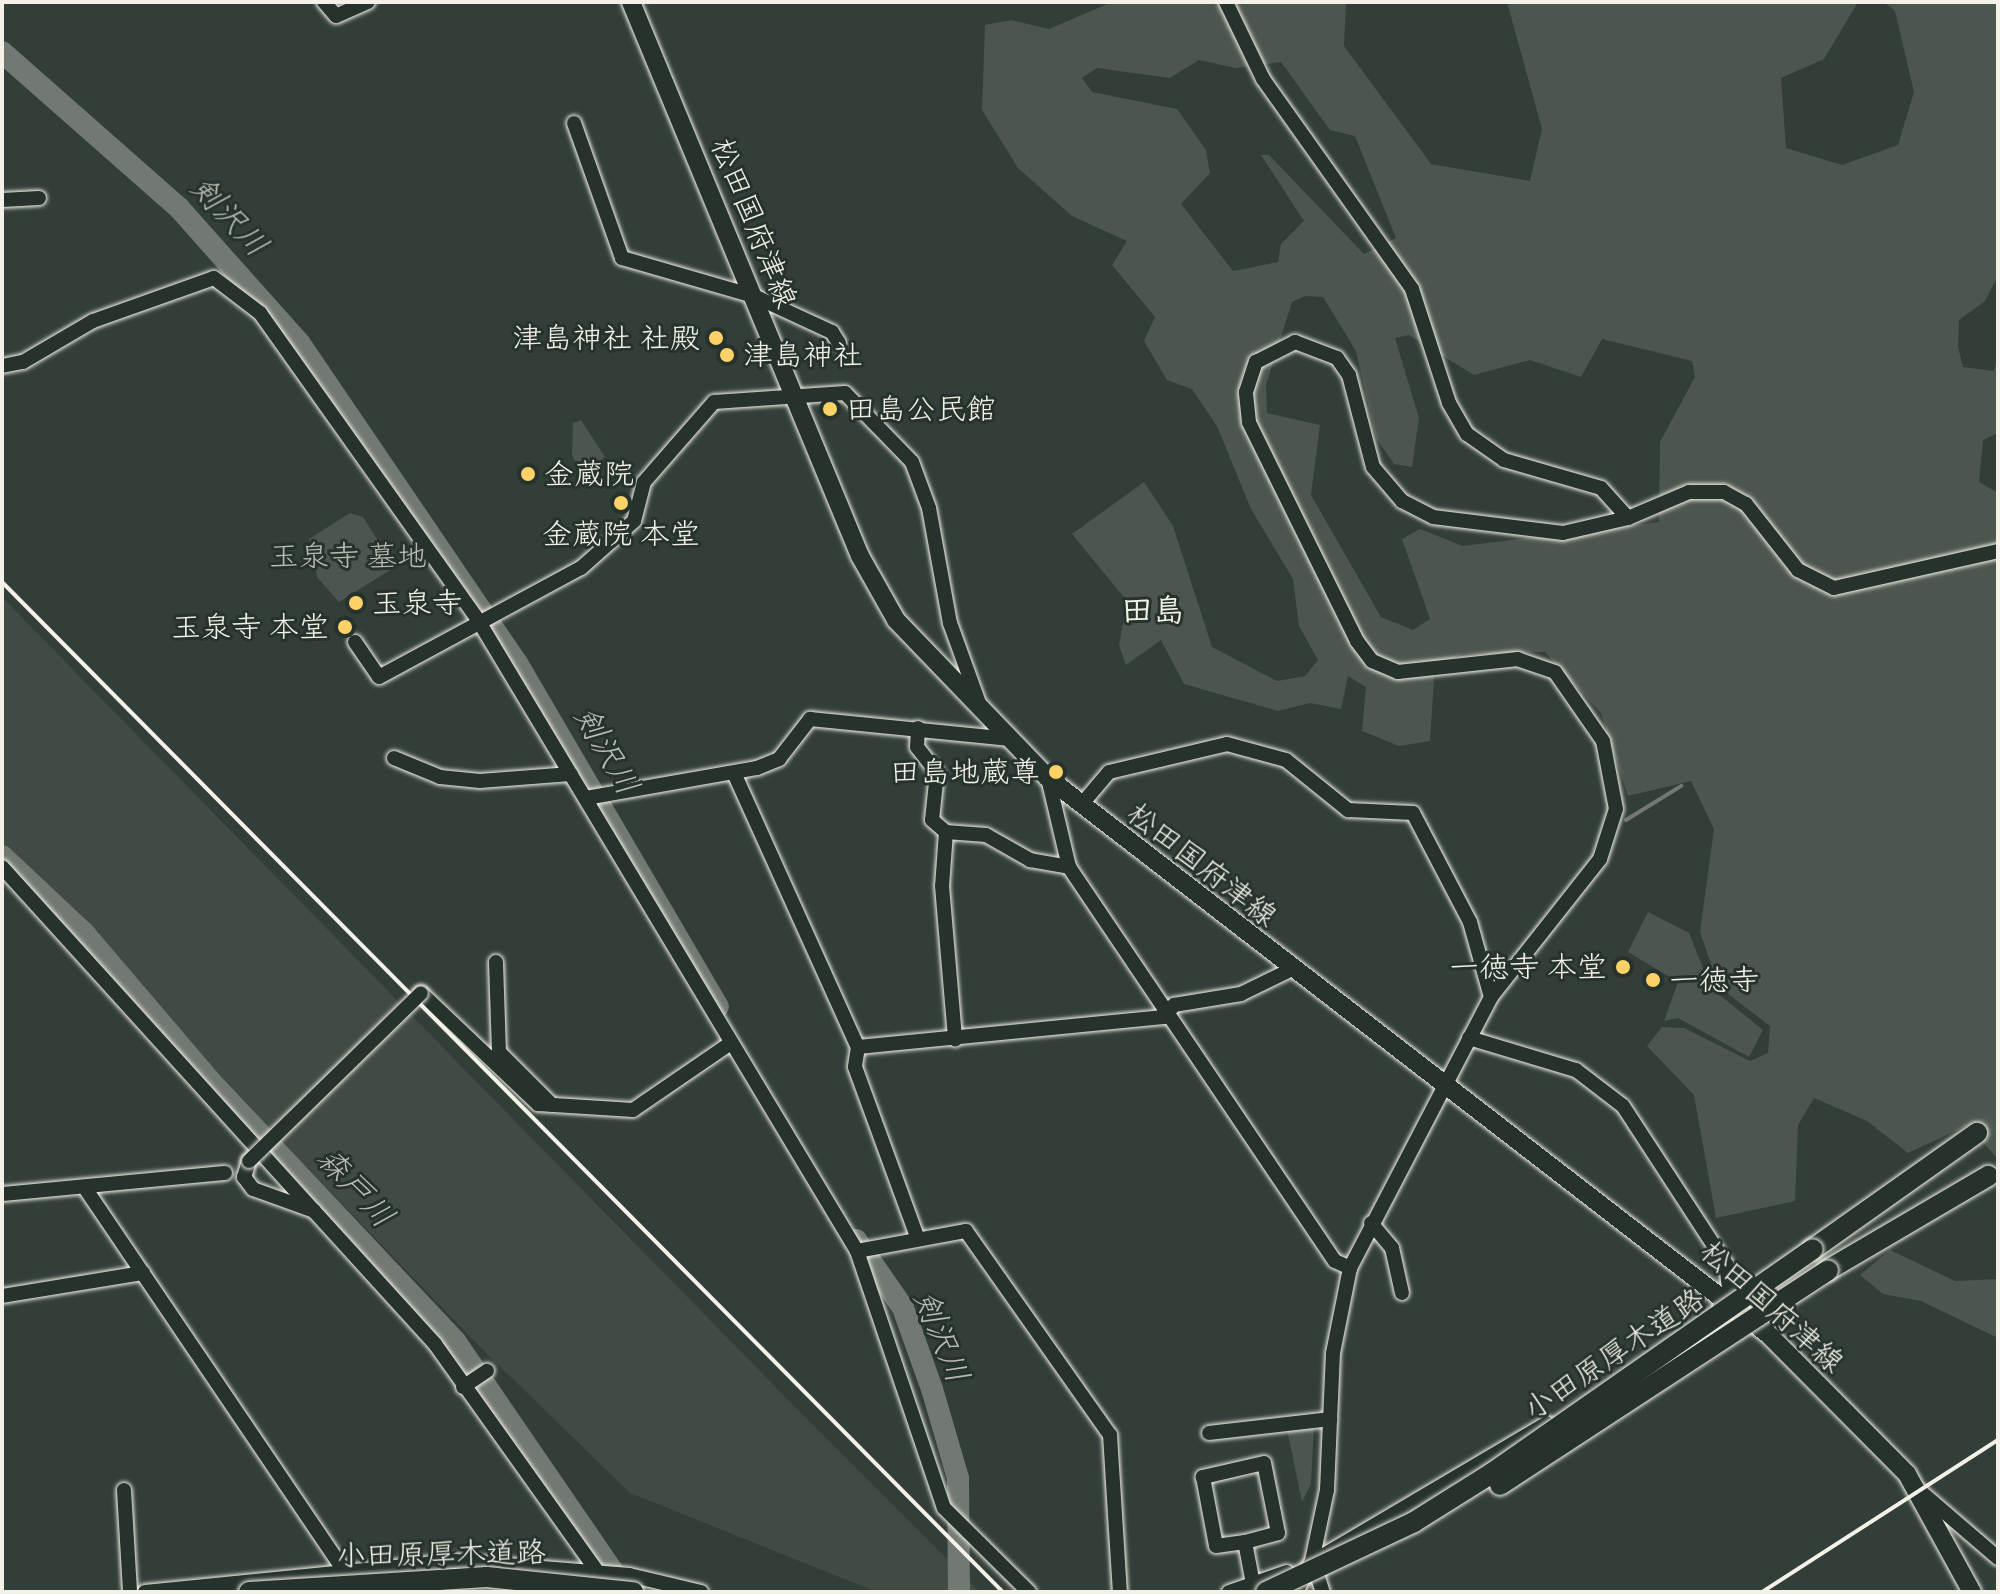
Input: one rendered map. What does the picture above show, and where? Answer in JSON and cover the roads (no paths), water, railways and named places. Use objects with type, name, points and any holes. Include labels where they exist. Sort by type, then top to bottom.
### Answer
[{"type":"highway","name":"小田原厚木道路","points":[[1259,1588],[1341,1560],[1466,1489],[1977,1133]]},
{"type":"highway","name":"小田原厚木道路","points":[[1299,1592],[1422,1534],[1828,1270],[1988,1176]]},
{"type":"highway","name":"小田原厚木道路","points":[[249,1592],[487,1577],[631,1583]]},
{"type":"main road","name":"松田国府津線","points":[[631,2],[875,586],[983,714],[1048,778],[1290,970],[1730,1299],[1920,1491],[1972,1592]]},
{"type":"street","points":[[324,2],[336,16],[368,2]]},
{"type":"street","points":[[1226,2],[1263,79],[1412,289],[1449,403],[1467,434],[1504,460],[1601,488],[1628,518]]},
{"type":"street","points":[[574,123],[622,258],[754,296],[832,332],[839,343]]},
{"type":"street","points":[[2,200],[39,198]]},
{"type":"street","points":[[2,366],[23,362],[93,321],[214,278],[260,313],[478,620],[586,798],[728,1045],[858,1251],[944,1508],[1029,1592]]},
{"type":"street","points":[[1299,1592],[1312,1561],[1330,1419],[1336,1327],[1350,1268],[1491,997],[1608,847],[1616,789],[1603,741],[1571,689],[1538,664],[1518,659],[1398,672],[1372,661],[1348,628],[1249,422],[1250,372],[1283,344],[1329,351],[1349,375],[1367,455],[1390,490],[1433,517],[1510,530],[1602,525],[1628,518],[1689,492],[1724,492],[1746,504],[1798,570],[1834,588],[1998,551]]},
{"type":"street","points":[[355,642],[379,677],[602,552],[634,521],[644,482],[714,402],[845,393],[912,462],[929,508],[950,623],[983,714]]},
{"type":"street","points":[[586,798],[734,773],[779,759],[810,719],[1010,739]]},
{"type":"street","points":[[918,728],[917,747],[937,773],[932,820],[946,832],[986,835],[1030,860],[1069,867]]},
{"type":"street","points":[[1081,805],[1118,768],[1227,744],[1286,760],[1348,810],[1413,813],[1470,922],[1491,997]]},
{"type":"street","points":[[394,758],[440,777],[480,781],[571,774]]},
{"type":"street","points":[[734,773],[858,1047],[855,1067],[917,1236]]},
{"type":"street","points":[[1048,778],[1069,867],[1335,1261],[1350,1268]]},
{"type":"street","points":[[946,832],[942,886],[955,1039]]},
{"type":"street","points":[[2,867],[435,1344],[612,1592]]},
{"type":"street","points":[[496,962],[499,1052],[552,1105]]},
{"type":"street","points":[[858,1047],[955,1039],[1169,1011],[1241,994],[1290,970]]},
{"type":"street","points":[[314,1211],[256,1192],[244,1177],[249,1161],[421,993],[529,1101],[552,1105],[633,1110],[728,1045]]},
{"type":"street","points":[[1229,1592],[1259,1588],[1484,1464],[1730,1299],[1726,1264],[1623,1106],[1576,1070],[1469,1038]]},
{"type":"street","points":[[2,1194],[225,1173]]},
{"type":"street","points":[[85,1188],[358,1592]]},
{"type":"street","points":[[1371,1223],[1392,1248],[1402,1293]]},
{"type":"street","points":[[858,1251],[874,1243],[966,1231],[1110,1435],[1120,1592]]},
{"type":"street","points":[[2,1296],[143,1273]]},
{"type":"street","points":[[463,1387],[487,1371]]},
{"type":"street","points":[[1209,1433],[1330,1419]]},
{"type":"street","points":[[1264,1463],[1278,1533],[1245,1542],[1216,1546],[1203,1477],[1264,1463]]},
{"type":"street","points":[[124,1490],[130,1592]]},
{"type":"street","points":[[1920,1491],[1998,1558]]},
{"type":"street","points":[[1245,1542],[1259,1588]]},
{"type":"street","points":[[145,1592],[455,1561],[600,1572],[631,1583],[701,1592]]},
{"type":"street","points":[[1312,1561],[1323,1592]]},
{"type":"waterway","name":"剣沢川","points":[[2,52],[179,208],[300,344],[517,663],[718,1007]]},
{"type":"waterway","points":[[1626,820],[1681,786]]},
{"type":"waterway","name":"森戸川","points":[[2,856],[83,932],[211,1082],[455,1341],[626,1591]]},
{"type":"waterway","name":"剣沢川","points":[[856,1240],[903,1308],[932,1389],[958,1478],[959,1592]]},
{"type":"tunnel","points":[[1977,1133],[1998,1119]]},
{"type":"railway","points":[[2,582],[1003,1592]]},
{"type":"railway","points":[[1762,1592],[1998,1440]]},
{"type":"place","name":"津島神社 社殿","points":[[716,338]]},
{"type":"place","name":"津島神社","points":[[727,355]]},
{"type":"place","name":"田島公民館","points":[[830,409]]},
{"type":"place","name":"金蔵院","points":[[528,474]]},
{"type":"place","name":"金蔵院 本堂","points":[[621,503]]},
{"type":"place","name":"玉泉寺","points":[[356,603]]},
{"type":"place","name":"玉泉寺 本堂","points":[[345,627]]},
{"type":"place","name":"田島地蔵尊","points":[[1056,772]]},
{"type":"place","name":"一徳寺 本堂","points":[[1623,967]]},
{"type":"place","name":"一徳寺","points":[[1653,980]]},
{"type":"district","name":"田島","points":[[1153,611]]},
{"type":"park label","name":"玉泉寺 墓地","points":[[348,556]]}]
